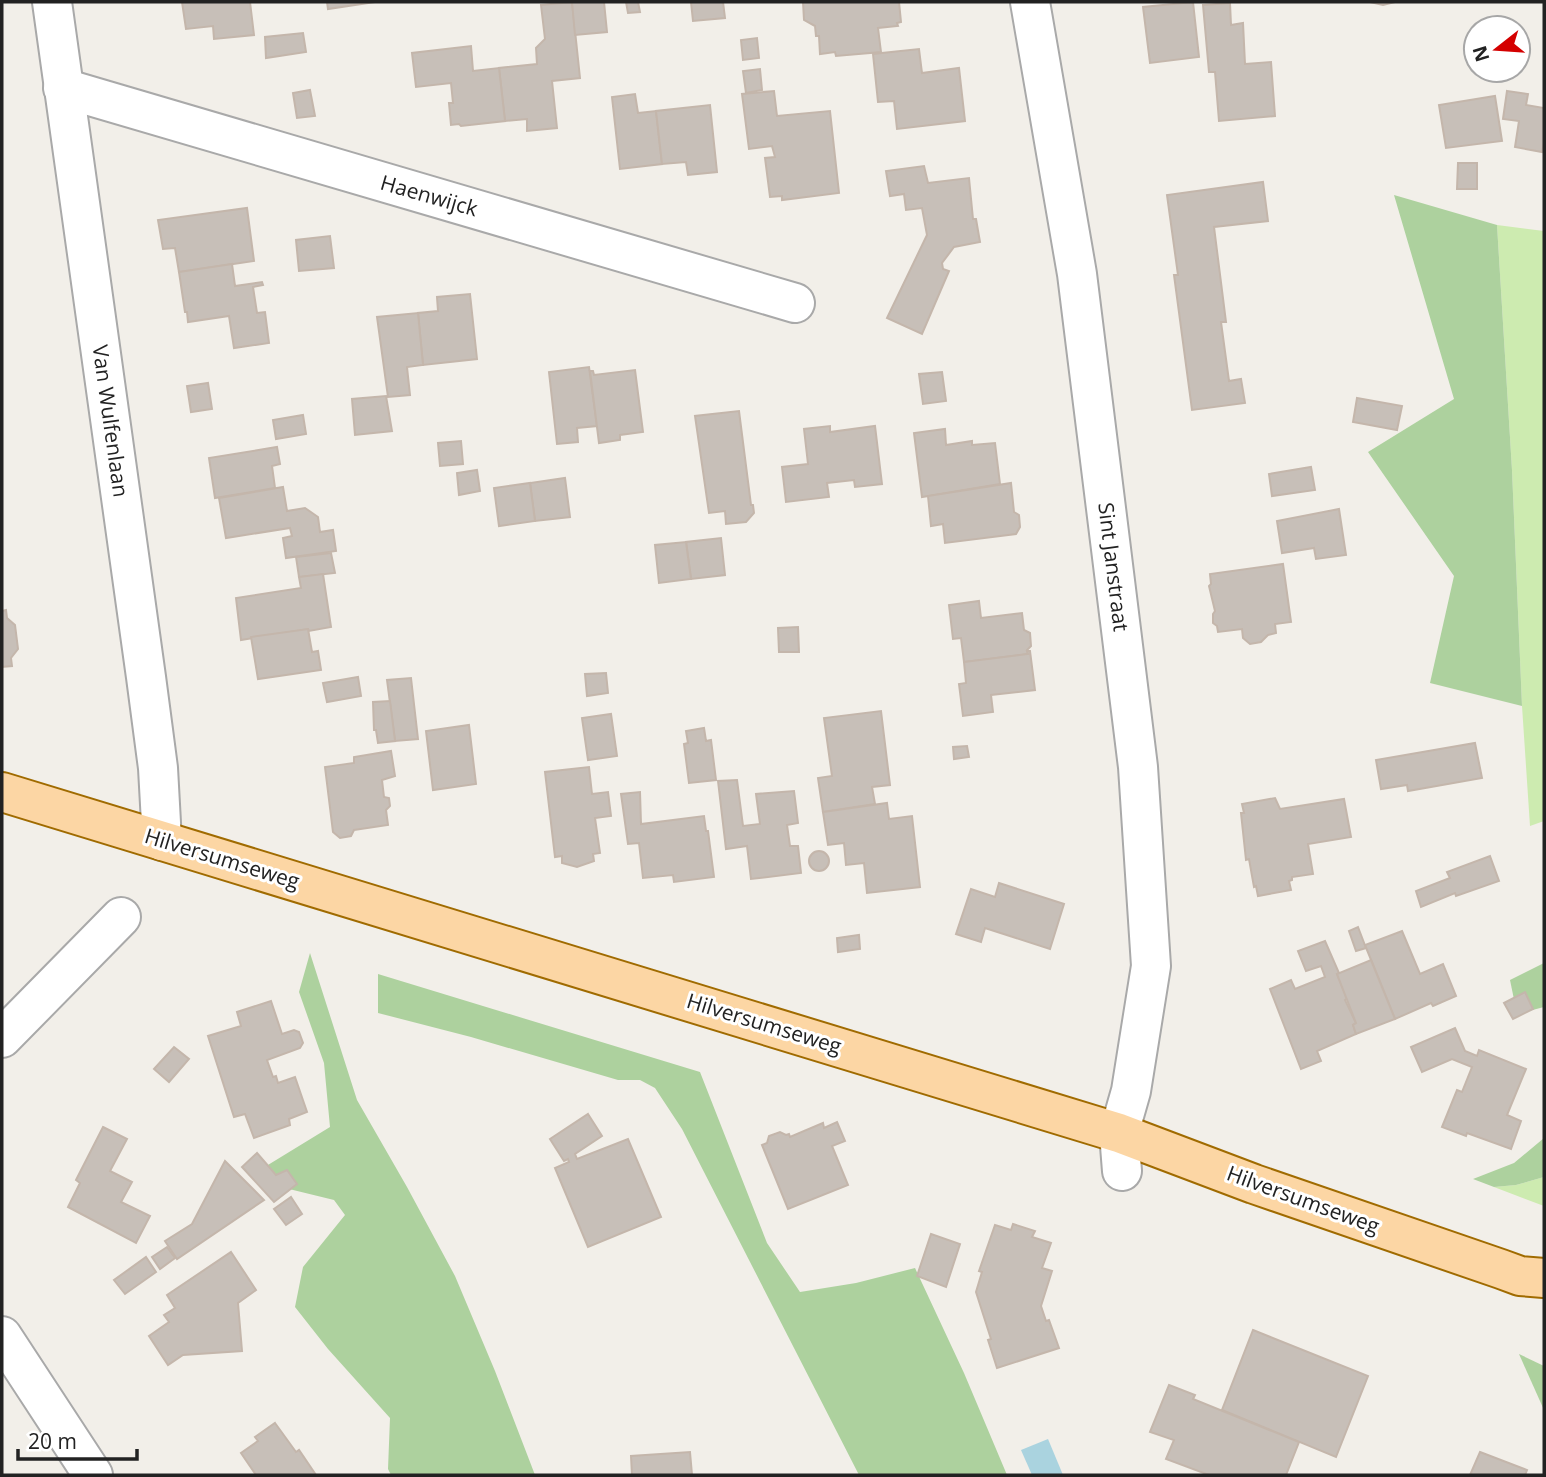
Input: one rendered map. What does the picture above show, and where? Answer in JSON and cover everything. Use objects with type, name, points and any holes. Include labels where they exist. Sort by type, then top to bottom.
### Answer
[{"type":"main road","name":"Hilversumseweg","points":[[2,792],[1119,1133],[1536,1284]]},
{"type":"street","name":"Van Wulfenlaan","points":[[52,2],[158,768],[162,841]]},
{"type":"street","name":"Sint Janstraat","points":[[1030,2],[1077,274],[1138,767],[1151,966],[1131,1091],[1119,1133]]},
{"type":"street","name":"Haenwijck","points":[[63,88],[795,303]]},
{"type":"street","points":[[2,1038],[121,917]]},
{"type":"street","points":[[1119,1133],[1122,1171]]},
{"type":"street","points":[[2,1336],[93,1475]]},
{"type":"green space","points":[[1394,195],[1497,225],[1512,470],[1522,706],[1430,683],[1454,576],[1368,452],[1454,399]]},
{"type":"green space","points":[[1497,225],[1544,231],[1544,821],[1530,826],[1512,470]]},
{"type":"green space","points":[[310,953],[357,1100],[455,1276],[535,1475],[391,1475],[388,1469],[390,1418],[328,1349],[295,1307],[303,1267],[345,1215],[334,1200],[285,1188],[263,1168],[330,1127],[324,1063],[299,992]]},
{"type":"green space","points":[[1544,963],[1544,1007],[1517,1014],[1510,980]]},
{"type":"green space","points":[[378,974],[700,1072],[767,1243],[800,1292],[856,1283],[915,1268],[964,1373],[1007,1475],[859,1475],[682,1129],[655,1088],[640,1080],[618,1080],[378,1013]]},
{"type":"green space","points":[[1544,1138],[1544,1177],[1516,1185],[1494,1187],[1473,1179],[1514,1163]]},
{"type":"green space","points":[[1544,1177],[1544,1206],[1494,1187],[1516,1185]]},
{"type":"green space","points":[[1519,1354],[1544,1366],[1544,1410]]},
{"type":"water","points":[[1048,1439],[1063,1475],[1032,1475],[1021,1450]]},
{"type":"building","points":[[182,2],[250,2],[254,35],[214,39],[213,26],[186,29]]},
{"type":"building","points":[[327,2],[375,2],[328,9]]},
{"type":"building","points":[[572,2],[580,78],[552,81],[557,128],[527,131],[527,119],[505,121],[499,68],[537,64],[536,48],[545,39],[541,5]]},
{"type":"building","points":[[572,2],[604,2],[607,32],[575,35]]},
{"type":"building","points":[[626,2],[638,2],[640,12],[628,13]]},
{"type":"building","points":[[691,2],[723,2],[725,18],[693,21]]},
{"type":"building","points":[[803,2],[899,2],[901,22],[897,23],[898,26],[878,28],[881,52],[836,56],[835,52],[820,54],[819,36],[816,36],[815,26],[804,20]]},
{"type":"building","points":[[1193,2],[1199,57],[1150,63],[1143,7]]},
{"type":"building","points":[[1370,2],[1395,2],[1383,5]]},
{"type":"building","points":[[1230,3],[1231,25],[1243,23],[1245,64],[1271,62],[1275,116],[1219,121],[1215,72],[1209,72],[1203,5]]},
{"type":"building","points":[[303,33],[306,52],[266,58],[265,37]]},
{"type":"building","points":[[757,38],[759,58],[743,60],[741,40]]},
{"type":"building","points":[[471,46],[473,71],[499,68],[505,121],[451,125],[451,83],[416,87],[412,53]]},
{"type":"building","points":[[919,49],[922,73],[959,68],[965,121],[897,129],[894,101],[878,102],[873,54]]},
{"type":"building","points":[[760,69],[762,90],[746,93],[743,71]]},
{"type":"building","points":[[310,90],[315,116],[297,118],[293,93]]},
{"type":"building","points":[[774,91],[777,116],[830,111],[839,193],[782,200],[782,196],[770,197],[765,158],[775,157],[772,146],[749,149],[742,94]]},
{"type":"building","points":[[1507,91],[1528,94],[1526,105],[1544,108],[1542,152],[1515,147],[1519,121],[1503,119]]},
{"type":"building","points":[[635,94],[638,113],[656,111],[662,164],[620,169],[612,97]]},
{"type":"building","points":[[1495,96],[1502,141],[1446,148],[1439,105]]},
{"type":"building","points":[[710,105],[717,172],[688,175],[686,162],[662,164],[656,111]]},
{"type":"building","points":[[1458,163],[1477,163],[1477,189],[1457,189]]},
{"type":"building","points":[[924,166],[928,183],[969,178],[973,219],[976,219],[980,242],[954,247],[942,263],[943,269],[949,271],[922,334],[887,318],[927,235],[922,208],[906,210],[904,194],[890,196],[886,171]]},
{"type":"building","points":[[1263,182],[1268,221],[1214,227],[1226,322],[1221,322],[1229,381],[1241,379],[1245,403],[1192,410],[1174,275],[1178,275],[1167,195]]},
{"type":"building","points":[[247,208],[254,261],[179,272],[175,248],[163,249],[158,220]]},
{"type":"building","points":[[330,236],[334,268],[299,271],[296,240]]},
{"type":"building","points":[[232,264],[235,286],[262,282],[263,285],[253,287],[257,313],[265,312],[269,343],[234,348],[229,316],[188,322],[179,272]]},
{"type":"building","points":[[470,294],[477,359],[423,365],[418,313],[438,311],[437,297]]},
{"type":"building","points":[[418,313],[423,365],[407,367],[410,395],[388,397],[377,317]]},
{"type":"building","points":[[589,367],[597,426],[577,428],[578,442],[557,444],[549,372]]},
{"type":"building","points":[[635,370],[643,432],[620,435],[620,440],[599,443],[590,371],[593,371],[594,375]]},
{"type":"building","points":[[942,372],[946,401],[923,404],[919,374]]},
{"type":"building","points":[[208,383],[212,409],[191,412],[187,386]]},
{"type":"building","points":[[386,396],[392,431],[355,435],[352,399]]},
{"type":"building","points":[[1357,398],[1402,406],[1397,430],[1353,422]]},
{"type":"building","points":[[739,411],[754,513],[746,522],[726,524],[725,511],[709,513],[695,416]]},
{"type":"building","points":[[303,415],[306,434],[276,439],[273,420]]},
{"type":"building","points":[[830,426],[830,432],[875,426],[882,484],[855,487],[854,480],[827,483],[829,497],[786,502],[782,467],[808,464],[804,429]]},
{"type":"building","points":[[945,429],[946,445],[972,441],[972,445],[995,443],[1000,484],[922,497],[914,433]]},
{"type":"building","points":[[461,441],[463,464],[440,466],[438,443]]},
{"type":"building","points":[[277,447],[280,464],[272,466],[275,488],[215,498],[209,458]]},
{"type":"building","points":[[1311,467],[1315,490],[1272,496],[1269,474]]},
{"type":"building","points":[[477,470],[480,491],[459,495],[457,473]]},
{"type":"building","points":[[565,478],[570,517],[535,521],[530,483]]},
{"type":"building","points":[[530,483],[535,521],[499,526],[494,488]]},
{"type":"building","points":[[1011,483],[1014,512],[1019,515],[1020,527],[1016,534],[945,543],[943,524],[931,526],[928,496]]},
{"type":"building","points":[[283,487],[287,511],[305,508],[318,517],[320,532],[333,530],[336,551],[286,558],[283,538],[292,536],[290,528],[226,538],[219,498]]},
{"type":"building","points":[[1339,509],[1346,555],[1316,559],[1314,548],[1282,553],[1277,521]]},
{"type":"building","points":[[721,538],[725,575],[691,579],[686,542]]},
{"type":"building","points":[[686,542],[691,579],[659,583],[655,545]]},
{"type":"building","points":[[331,553],[335,573],[299,577],[296,557]]},
{"type":"building","points":[[1283,564],[1291,622],[1275,624],[1276,633],[1268,635],[1261,642],[1250,644],[1243,638],[1242,629],[1218,632],[1213,623],[1215,611],[1209,586],[1210,574]]},
{"type":"building","points":[[323,574],[331,627],[241,640],[236,598],[301,588],[299,577]]},
{"type":"building","points":[[979,601],[981,618],[1022,613],[1024,630],[1030,633],[1031,646],[1027,650],[1028,654],[964,662],[961,638],[953,639],[949,605]]},
{"type":"building","points":[[6,610],[7,618],[15,625],[18,649],[11,658],[12,666],[2,667],[2,611]]},
{"type":"building","points":[[798,627],[799,652],[779,652],[778,628]]},
{"type":"building","points":[[308,629],[312,652],[318,651],[321,670],[258,679],[251,637]]},
{"type":"building","points":[[1027,651],[1030,651],[1035,690],[991,695],[993,712],[963,716],[959,684],[966,683],[964,662],[1028,654]]},
{"type":"building","points":[[606,673],[608,693],[587,696],[585,674]]},
{"type":"building","points":[[358,677],[361,696],[327,702],[323,683]]},
{"type":"building","points":[[411,678],[418,739],[395,741],[387,680]]},
{"type":"building","points":[[390,701],[395,741],[378,743],[374,730],[373,702]]},
{"type":"building","points":[[881,711],[890,785],[872,787],[875,804],[823,812],[818,778],[832,776],[824,718]]},
{"type":"building","points":[[611,714],[617,756],[588,760],[582,718]]},
{"type":"building","points":[[469,725],[476,784],[433,790],[426,731]]},
{"type":"building","points":[[704,728],[706,741],[711,740],[716,780],[689,783],[684,744],[688,743],[686,731]]},
{"type":"building","points":[[1475,743],[1482,778],[1408,791],[1407,785],[1381,789],[1376,760]]},
{"type":"building","points":[[967,746],[969,757],[954,759],[953,747]]},
{"type":"building","points":[[391,751],[395,776],[382,780],[384,797],[389,798],[390,806],[386,810],[388,825],[354,830],[351,836],[340,838],[333,832],[325,767],[354,763],[354,757]]},
{"type":"building","points":[[589,767],[592,794],[608,792],[611,816],[595,818],[600,853],[593,854],[594,861],[577,867],[562,863],[562,856],[555,857],[545,772]]},
{"type":"building","points":[[737,780],[743,826],[760,824],[756,794],[794,791],[798,823],[787,825],[790,846],[798,846],[801,873],[751,879],[747,846],[726,849],[718,781]]},
{"type":"building","points":[[640,792],[641,824],[704,816],[714,877],[674,882],[673,875],[643,878],[639,843],[628,844],[621,794]]},
{"type":"building","points":[[1275,798],[1280,809],[1344,799],[1351,837],[1308,844],[1313,874],[1292,877],[1289,881],[1291,890],[1258,896],[1249,859],[1246,860],[1242,804]]},
{"type":"building","points":[[887,803],[889,819],[912,816],[920,887],[867,893],[864,863],[846,865],[844,843],[828,845],[823,812]]},
{"type":"building","points":[[819,851],[826,854],[829,861],[826,868],[819,871],[812,868],[809,861],[812,854]]},
{"type":"building","points":[[1490,856],[1499,881],[1456,896],[1455,893],[1421,907],[1416,891],[1450,878],[1447,872]]},
{"type":"building","points":[[999,883],[1064,904],[1050,949],[985,928],[981,942],[956,934],[971,889],[995,897]]},
{"type":"building","points":[[1358,927],[1366,948],[1356,951],[1349,931]]},
{"type":"building","points":[[1402,931],[1420,974],[1443,964],[1456,996],[1433,1006],[1431,1003],[1395,1019],[1365,945]]},
{"type":"building","points":[[859,935],[860,949],[838,952],[837,938]]},
{"type":"building","points":[[1325,941],[1339,973],[1337,974],[1347,999],[1345,1000],[1356,1023],[1353,1025],[1356,1034],[1317,1051],[1321,1061],[1301,1069],[1270,989],[1291,980],[1295,989],[1325,977],[1321,966],[1306,971],[1298,951]]},
{"type":"building","points":[[1371,960],[1395,1019],[1356,1034],[1353,1025],[1356,1023],[1337,974]]},
{"type":"building","points":[[1525,992],[1533,1009],[1513,1019],[1504,1003]]},
{"type":"building","points":[[271,1001],[282,1034],[294,1030],[299,1032],[303,1043],[300,1048],[267,1060],[278,1083],[295,1077],[307,1112],[289,1119],[290,1125],[254,1138],[245,1114],[234,1117],[208,1036],[241,1026],[237,1012]]},
{"type":"building","points":[[1455,1028],[1465,1051],[1477,1056],[1479,1050],[1526,1069],[1507,1115],[1521,1121],[1511,1149],[1442,1127],[1457,1090],[1462,1092],[1472,1067],[1452,1059],[1422,1072],[1411,1047]]},
{"type":"building","points":[[174,1047],[189,1059],[169,1082],[154,1069]]},
{"type":"building","points":[[588,1114],[602,1136],[575,1154],[577,1159],[628,1139],[661,1217],[588,1247],[555,1168],[569,1162],[568,1159],[564,1161],[550,1139]]},
{"type":"building","points":[[837,1122],[845,1141],[832,1146],[848,1185],[788,1209],[762,1145],[767,1143],[769,1136],[780,1132],[789,1134],[790,1137],[823,1123],[824,1128]]},
{"type":"building","points":[[103,1127],[127,1139],[110,1171],[132,1182],[121,1202],[150,1216],[136,1243],[68,1207],[80,1183],[76,1180]]},
{"type":"building","points":[[257,1153],[276,1175],[287,1170],[297,1184],[274,1202],[242,1167]]},
{"type":"building","points":[[225,1161],[264,1200],[177,1259],[165,1241],[192,1224]]},
{"type":"building","points":[[291,1197],[302,1214],[286,1225],[274,1209]]},
{"type":"building","points":[[1013,1224],[1035,1231],[1032,1237],[1051,1243],[1042,1268],[1052,1271],[1041,1306],[1059,1348],[997,1368],[976,1292],[982,1272],[979,1271],[995,1225],[1011,1230]]},
{"type":"building","points":[[931,1234],[960,1244],[946,1287],[917,1276]]},
{"type":"building","points":[[167,1247],[175,1258],[160,1269],[152,1257]]},
{"type":"building","points":[[231,1252],[256,1290],[238,1303],[242,1351],[183,1355],[168,1365],[149,1336],[169,1322],[164,1315],[175,1308],[167,1295]]},
{"type":"building","points":[[146,1257],[156,1272],[125,1294],[114,1280]]},
{"type":"building","points":[[1253,1330],[1368,1376],[1336,1457],[1222,1410]]},
{"type":"building","points":[[1169,1385],[1195,1395],[1193,1399],[1299,1442],[1286,1475],[1209,1475],[1166,1459],[1174,1440],[1150,1432]]},
{"type":"building","points":[[275,1423],[296,1452],[299,1450],[316,1475],[256,1475],[241,1453],[258,1441],[255,1437]]},
{"type":"building","points":[[690,1452],[692,1475],[632,1475],[631,1456]]},
{"type":"building","points":[[1480,1452],[1527,1470],[1525,1475],[1470,1475]]}]
